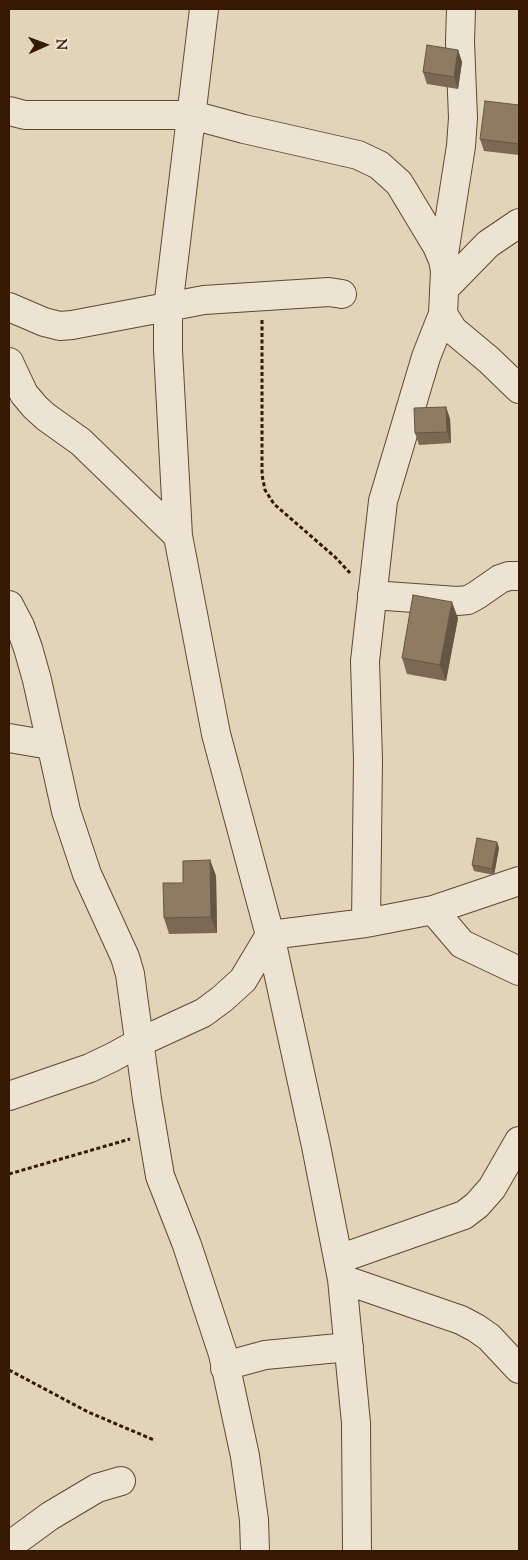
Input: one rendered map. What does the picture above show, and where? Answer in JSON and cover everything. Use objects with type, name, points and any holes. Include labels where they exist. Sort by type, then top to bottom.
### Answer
[{"type":"street","points":[[204,9],[168,308],[168,350],[178,536],[216,734],[270,935],[340,1269],[356,1423],[357,1551]]},
{"type":"street","points":[[366,923],[368,760],[365,661],[386,485],[443,301],[443,260],[462,146],[464,118],[460,42],[461,9]]},
{"type":"street","points":[[9,111],[25,115],[192,115],[358,155],[379,165],[399,183],[437,246],[443,260]]},
{"type":"street","points":[[443,301],[488,244],[519,223]]},
{"type":"street","points":[[9,307],[44,322],[60,326],[204,300],[329,292],[342,294]]},
{"type":"street","points":[[443,301],[453,330],[489,360],[519,389]]},
{"type":"street","points":[[9,362],[24,394],[35,407],[93,453],[178,536]]},
{"type":"street","points":[[372,595],[457,601],[468,600],[500,580],[509,576],[519,576]]},
{"type":"street","points":[[9,605],[28,648],[66,811],[98,899],[128,966],[160,1176],[187,1245],[223,1354],[245,1456],[254,1520],[255,1551]]},
{"type":"street","points":[[9,738],[50,745]]},
{"type":"street","points":[[270,935],[366,923],[433,910],[519,881]]},
{"type":"street","points":[[433,910],[462,944],[519,971]]},
{"type":"street","points":[[9,1096],[90,1068],[203,1013],[243,980],[270,935]]},
{"type":"street","points":[[340,1269],[464,1215],[477,1205],[492,1188],[519,1141]]},
{"type":"street","points":[[340,1269],[476,1328],[489,1337],[519,1369]]},
{"type":"street","points":[[225,1368],[232,1364],[265,1355],[349,1347]]},
{"type":"street","points":[[9,1546],[50,1516],[97,1488],[121,1481]]},
{"type":"path","points":[[262,295],[262,475],[265,490],[274,504],[335,557],[372,595]]},
{"type":"path","points":[[9,1174],[153,1133]]},
{"type":"path","points":[[9,1370],[88,1412],[154,1440]]},
{"type":"building","points":[[427,45],[458,50],[454,77],[423,72]]},
{"type":"building","points":[[485,101],[519,105],[519,144],[480,139]]},
{"type":"building","points":[[446,407],[447,432],[415,433],[414,408]]},
{"type":"building","points":[[413,595],[452,602],[440,665],[402,658]]},
{"type":"building","points":[[477,838],[497,842],[492,869],[472,865]]},
{"type":"building","points":[[210,860],[211,917],[164,918],[163,883],[183,883],[183,861]]}]
